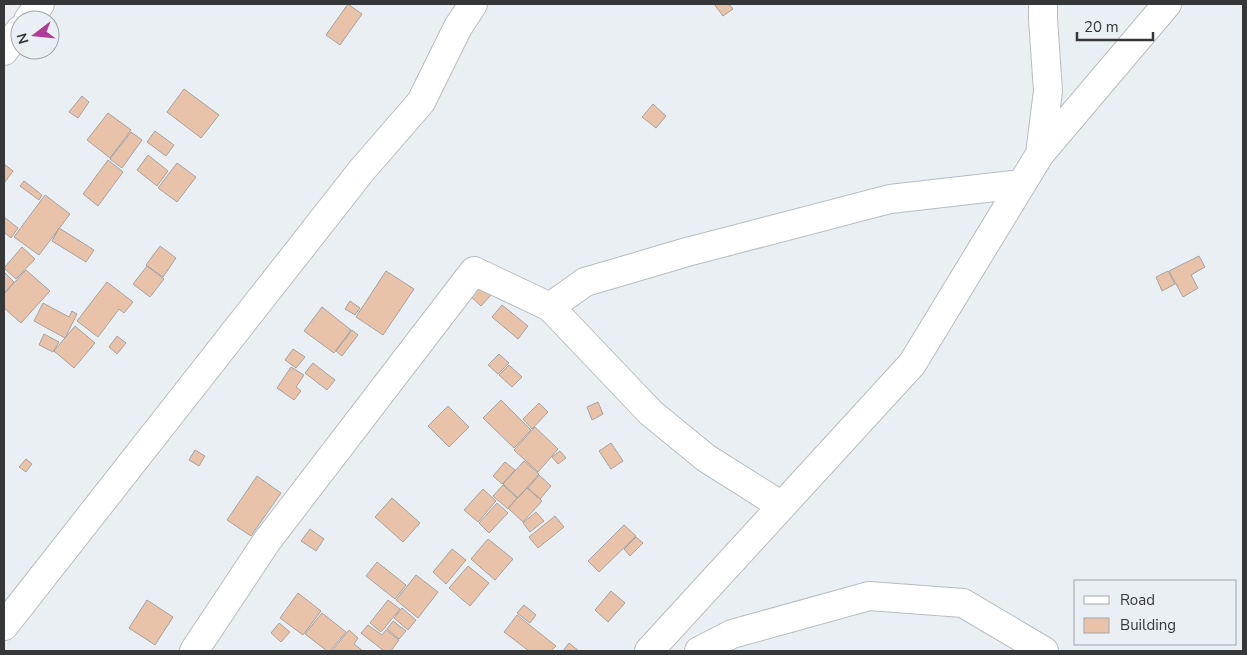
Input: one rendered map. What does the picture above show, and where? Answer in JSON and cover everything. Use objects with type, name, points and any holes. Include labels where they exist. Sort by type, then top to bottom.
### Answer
[{"type":"street","points":[[4,626],[362,170],[421,102],[458,27],[473,4]]},
{"type":"street","points":[[1040,154],[1048,91],[1043,4]]},
{"type":"street","points":[[650,651],[912,364],[1040,154],[1167,4]]},
{"type":"street","points":[[550,307],[585,282],[687,252],[890,199],[1021,184]]},
{"type":"street","points":[[194,651],[267,541],[474,271],[550,307],[651,413],[706,458],[782,506]]},
{"type":"street","points":[[699,651],[732,634],[869,596],[963,603],[1044,651]]},
{"type":"building","points":[[348,4],[362,14],[340,45],[326,35]]},
{"type":"building","points":[[714,4],[729,4],[733,9],[723,16]]},
{"type":"building","points":[[184,89],[219,115],[201,138],[167,112]]},
{"type":"building","points":[[82,96],[89,102],[78,118],[69,112]]},
{"type":"building","points":[[653,104],[666,116],[656,128],[642,117]]},
{"type":"building","points":[[108,113],[131,130],[110,158],[87,140]]},
{"type":"building","points":[[155,131],[174,145],[166,156],[147,142]]},
{"type":"building","points":[[131,132],[142,140],[122,168],[110,159]]},
{"type":"building","points":[[148,155],[168,171],[157,186],[137,170]]},
{"type":"building","points":[[108,160],[123,172],[98,206],[83,194]]},
{"type":"building","points":[[177,163],[196,177],[177,202],[158,188]]},
{"type":"building","points":[[4,164],[13,171],[5,182],[4,181]]},
{"type":"building","points":[[24,181],[42,195],[39,200],[20,186]]},
{"type":"building","points":[[45,195],[70,214],[39,255],[14,237]]},
{"type":"building","points":[[4,217],[18,228],[11,238],[4,232]]},
{"type":"building","points":[[59,228],[94,250],[86,262],[52,241]]},
{"type":"building","points":[[160,246],[176,258],[163,277],[146,265]]},
{"type":"building","points":[[22,247],[35,259],[16,279],[4,268]]},
{"type":"building","points":[[1199,256],[1205,267],[1191,275],[1198,288],[1183,297],[1169,271]]},
{"type":"building","points":[[147,266],[164,279],[150,297],[133,284]]},
{"type":"building","points":[[26,270],[50,291],[21,323],[4,308],[4,294]]},
{"type":"building","points":[[386,271],[414,289],[383,335],[356,317]]},
{"type":"building","points":[[1168,271],[1175,284],[1162,291],[1156,277]]},
{"type":"building","points":[[4,272],[14,282],[4,293]]},
{"type":"building","points":[[107,282],[133,302],[124,313],[119,309],[98,337],[77,321]]},
{"type":"building","points":[[477,282],[491,295],[481,306],[467,293]]},
{"type":"building","points":[[350,301],[360,308],[355,315],[345,309]]},
{"type":"building","points":[[43,303],[69,317],[72,311],[77,314],[65,338],[34,321]]},
{"type":"building","points":[[502,305],[528,326],[518,339],[492,317]]},
{"type":"building","points":[[322,307],[351,330],[334,353],[304,331]]},
{"type":"building","points":[[75,326],[95,343],[74,368],[54,351]]},
{"type":"building","points":[[352,330],[358,335],[342,356],[336,351]]},
{"type":"building","points":[[44,334],[59,342],[53,352],[39,345]]},
{"type":"building","points":[[117,336],[126,343],[117,354],[109,347]]},
{"type":"building","points":[[293,349],[305,357],[296,368],[285,360]]},
{"type":"building","points":[[499,354],[509,363],[498,374],[488,365]]},
{"type":"building","points":[[313,363],[335,380],[327,390],[305,373]]},
{"type":"building","points":[[509,365],[522,377],[512,387],[499,375]]},
{"type":"building","points":[[291,367],[304,375],[296,387],[301,391],[294,400],[277,388]]},
{"type":"building","points":[[501,400],[531,430],[514,448],[483,418]]},
{"type":"building","points":[[598,402],[603,414],[592,420],[587,407]]},
{"type":"building","points":[[539,403],[548,412],[532,429],[523,419]]},
{"type":"building","points":[[448,406],[469,427],[449,447],[428,426]]},
{"type":"building","points":[[535,427],[558,449],[538,472],[514,450]]},
{"type":"building","points":[[611,443],[623,461],[611,469],[599,451]]},
{"type":"building","points":[[195,450],[205,456],[199,466],[189,460]]},
{"type":"building","points":[[560,451],[566,458],[558,464],[552,457]]},
{"type":"building","points":[[26,459],[32,464],[26,472],[19,467]]},
{"type":"building","points":[[524,461],[539,474],[518,498],[503,484]]},
{"type":"building","points":[[505,462],[515,470],[502,484],[493,476]]},
{"type":"building","points":[[539,475],[551,486],[540,499],[528,488]]},
{"type":"building","points":[[257,476],[281,493],[251,536],[227,520]]},
{"type":"building","points":[[503,485],[517,498],[508,509],[493,496]]},
{"type":"building","points":[[527,488],[542,501],[523,522],[508,508]]},
{"type":"building","points":[[483,489],[496,501],[478,522],[464,510]]},
{"type":"building","points":[[392,498],[420,523],[403,542],[375,517]]},
{"type":"building","points":[[497,503],[508,513],[489,533],[479,523]]},
{"type":"building","points":[[536,512],[544,521],[530,532],[523,523]]},
{"type":"building","points":[[555,516],[564,527],[538,548],[529,537]]},
{"type":"building","points":[[624,525],[636,536],[599,572],[588,561]]},
{"type":"building","points":[[310,529],[324,539],[316,551],[301,541]]},
{"type":"building","points":[[636,537],[643,543],[630,556],[624,549]]},
{"type":"building","points":[[488,539],[513,559],[495,580],[471,559]]},
{"type":"building","points":[[452,549],[466,560],[446,584],[433,572]]},
{"type":"building","points":[[377,562],[406,585],[395,599],[366,576]]},
{"type":"building","points":[[468,566],[489,583],[470,606],[449,588]]},
{"type":"building","points":[[416,575],[438,592],[418,618],[396,600]]},
{"type":"building","points":[[611,591],[625,603],[608,622],[595,610]]},
{"type":"building","points":[[298,593],[321,611],[303,635],[280,618]]},
{"type":"building","points":[[147,600],[173,617],[155,645],[129,628]]},
{"type":"building","points":[[388,600],[400,609],[381,632],[370,623]]},
{"type":"building","points":[[524,605],[536,615],[530,623],[517,613]]},
{"type":"building","points":[[402,608],[416,620],[408,630],[394,618]]},
{"type":"building","points":[[322,613],[346,632],[330,651],[327,651],[305,634]]},
{"type":"building","points":[[517,615],[556,646],[551,651],[529,651],[504,632]]},
{"type":"building","points":[[393,621],[406,631],[399,639],[387,629]]},
{"type":"building","points":[[279,623],[290,632],[281,642],[271,633]]},
{"type":"building","points":[[368,625],[382,635],[386,630],[399,640],[391,651],[384,651],[361,633]]},
{"type":"building","points":[[349,630],[358,638],[354,644],[363,651],[332,651]]},
{"type":"building","points":[[569,643],[579,651],[563,651]]}]
